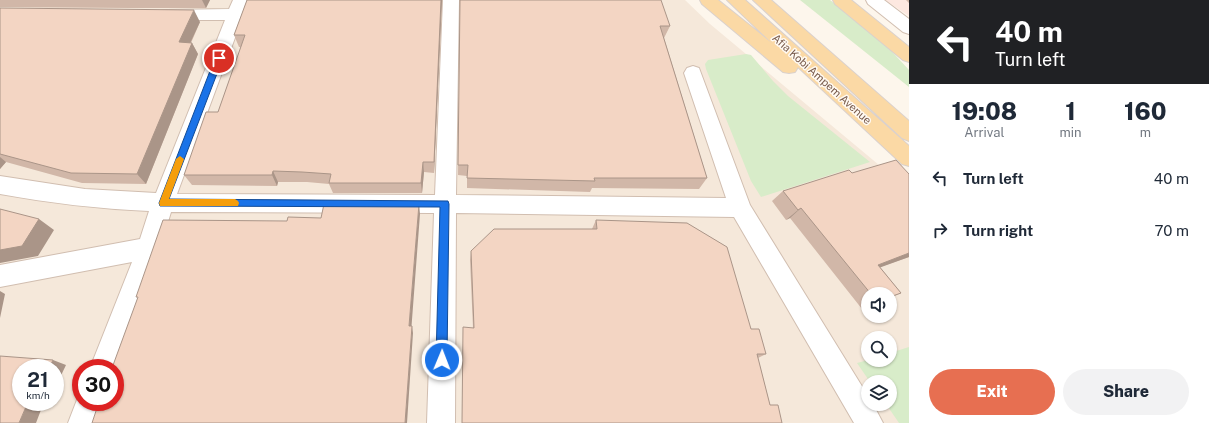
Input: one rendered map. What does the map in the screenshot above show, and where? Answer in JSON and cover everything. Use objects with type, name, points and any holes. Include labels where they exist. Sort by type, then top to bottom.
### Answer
[{"type":"main road","points":[[708,0],[785,64],[888,138]]},
{"type":"main road","name":"Afia Kobi Ampem Avenue","points":[[735,0],[909,158]]},
{"type":"main road","name":"Afia Kobi Ampem Avenue","points":[[761,0],[909,133]]},
{"type":"main road","points":[[841,0],[909,56]]},
{"type":"street","points":[[441,423],[451,0]]},
{"type":"street","points":[[874,0],[909,28]]},
{"type":"street","points":[[106,359],[149,248],[163,203],[239,7],[152,15]]},
{"type":"street","points":[[693,73],[740,208],[869,423]]},
{"type":"street","points":[[0,186],[42,194],[163,203],[445,204],[740,208]]},
{"type":"street","points":[[0,276],[149,248]]},
{"type":"street","points":[[82,423],[87,411]]},
{"type":"shaded area","points":[[0,0],[685,0],[710,24],[909,190],[909,423],[0,423]]},
{"type":"shaded area","points":[[885,0],[909,0],[909,16]]},
{"type":"green space","points":[[800,0],[830,0],[884,43],[909,70],[909,87]]},
{"type":"green space","points":[[746,54],[751,55],[788,96],[870,162],[761,197],[751,181],[705,64],[708,60]]},
{"type":"green space","points":[[909,347],[909,423],[899,423],[891,411],[897,411],[897,375],[865,375],[857,363],[861,362],[861,367],[897,367],[897,351]]},
{"type":"building","points":[[247,0],[441,0],[434,162],[423,162],[421,183],[329,183],[331,174],[273,171],[272,175],[184,175],[206,112],[218,112],[245,35],[234,35]]},
{"type":"building","points":[[460,0],[661,0],[670,26],[660,26],[707,178],[594,178],[595,181],[467,178],[468,165],[458,165]]},
{"type":"building","points":[[0,8],[194,10],[179,42],[192,43],[137,174],[71,173],[0,154]]},
{"type":"building","points":[[896,160],[909,174],[909,253],[878,265],[896,287],[865,287],[801,208],[798,210],[783,191],[849,170],[852,173]]},
{"type":"building","points":[[324,204],[419,204],[409,326],[412,326],[405,423],[92,423],[96,411],[124,411],[124,359],[115,359],[138,297],[136,297],[163,220],[287,221],[288,217],[321,218]]},
{"type":"building","points":[[0,209],[39,219],[22,246],[0,250]]},
{"type":"building","points":[[596,220],[687,223],[727,247],[751,329],[759,329],[766,354],[757,354],[770,405],[778,405],[782,423],[462,423],[463,327],[474,328],[471,251],[494,229],[597,229]]},
{"type":"building","points":[[897,288],[901,293],[897,294]]},
{"type":"building","points":[[0,356],[40,359],[12,359],[12,411],[24,411],[19,423],[0,423]]},
{"type":"slow traffic","points":[[180,159],[163,203],[235,203]]},
{"type":"route","points":[[219,58],[163,203],[445,204],[442,360]]}]
